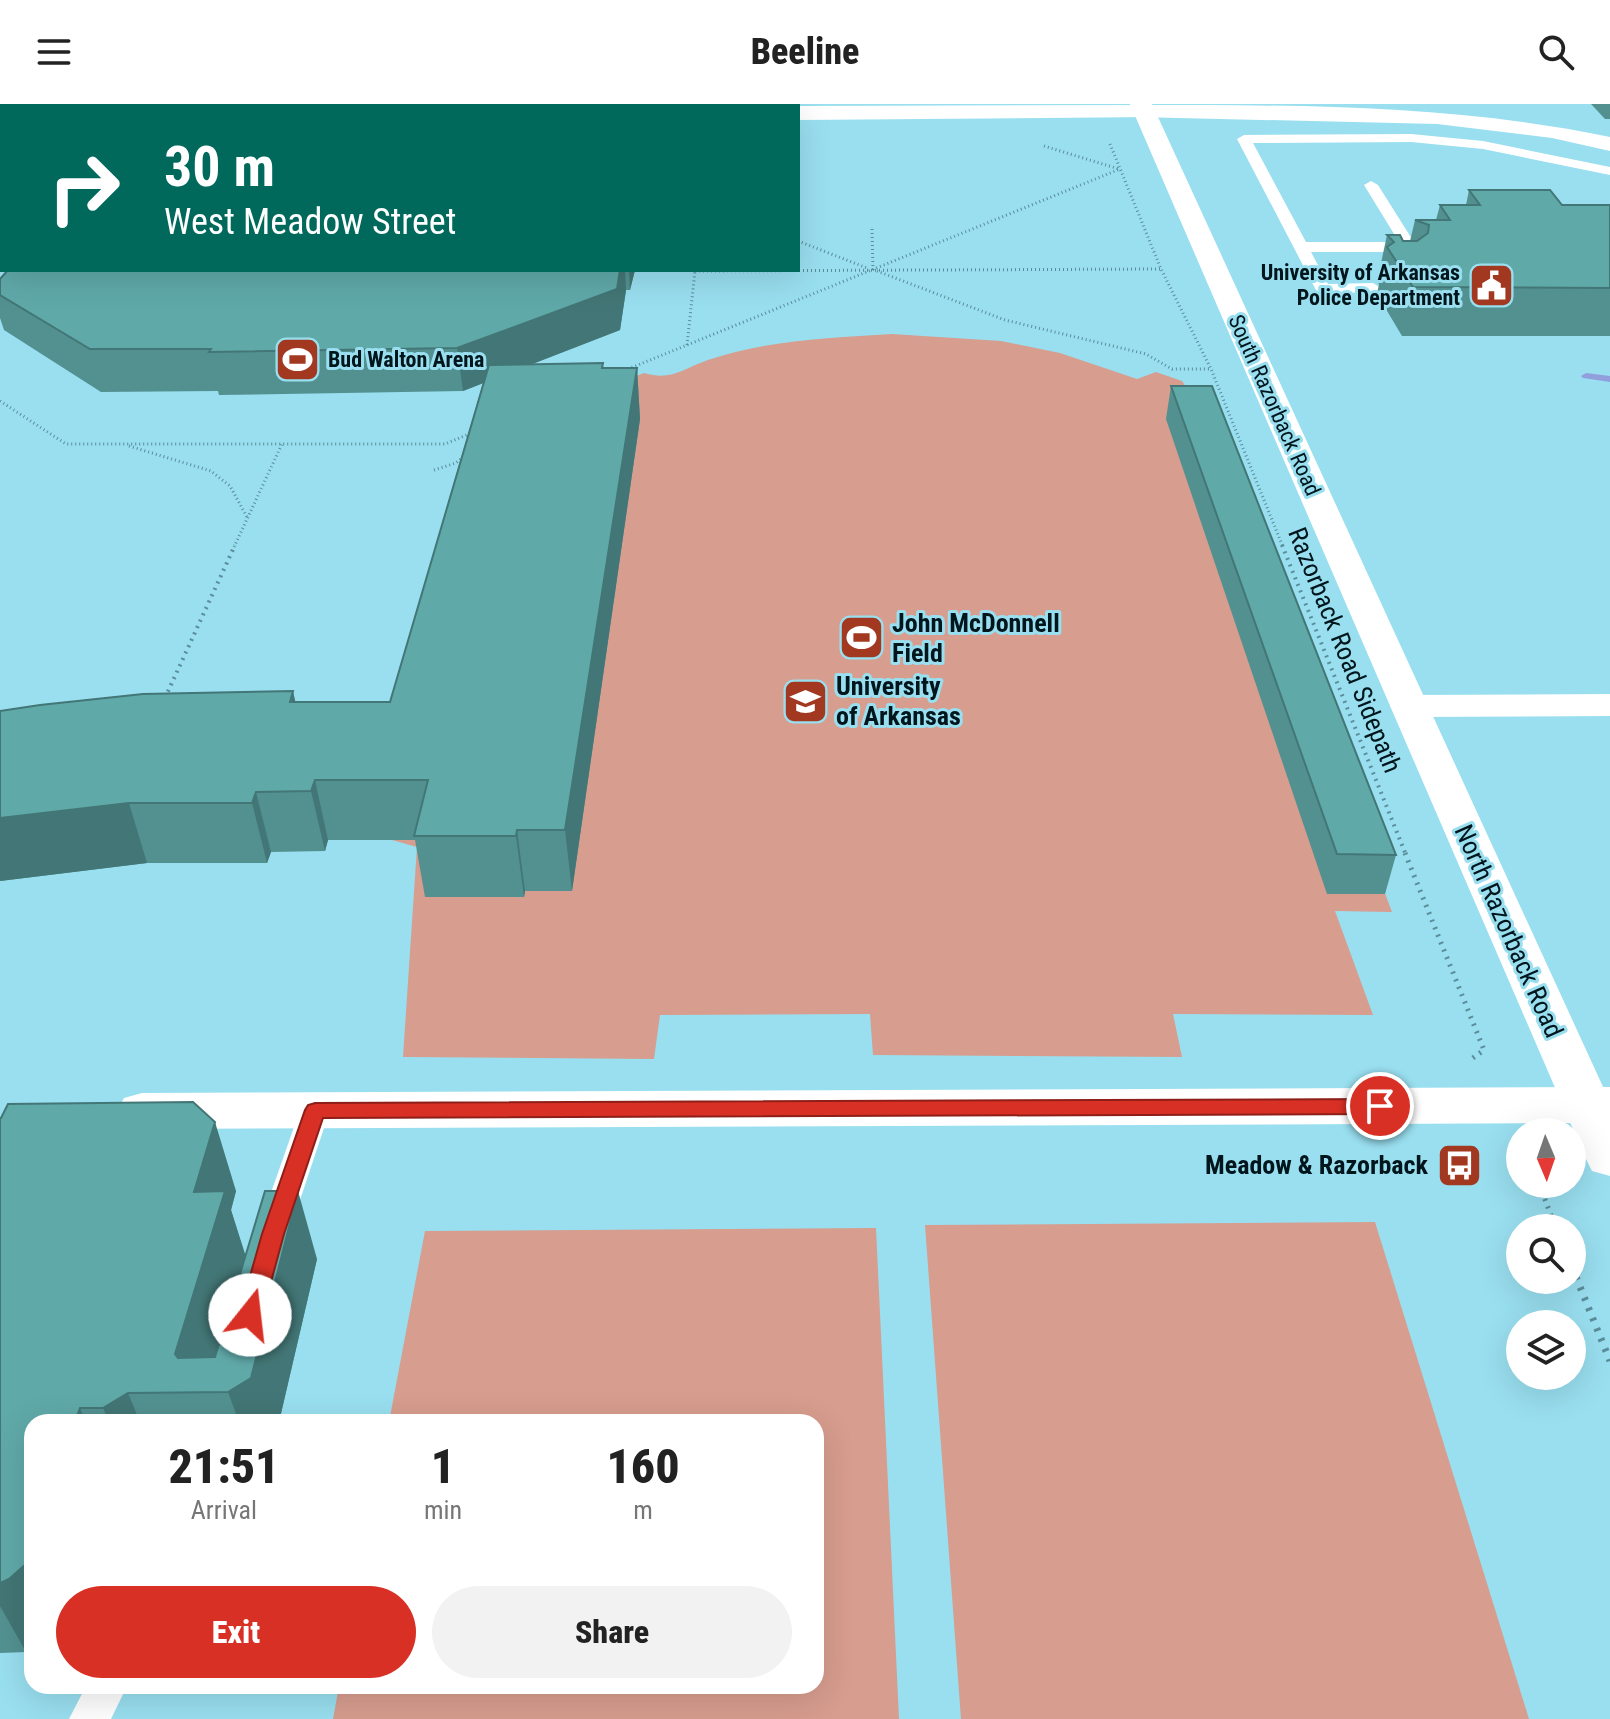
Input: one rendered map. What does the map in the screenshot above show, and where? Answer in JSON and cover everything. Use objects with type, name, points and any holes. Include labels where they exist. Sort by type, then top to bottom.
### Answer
[{"type":"street","points":[[800,113],[1089,112],[1143,108],[1367,112],[1444,116],[1514,125],[1610,144]]},
{"type":"street","name":"South Razorback Road","points":[[1143,108],[1409,706]]},
{"type":"street","points":[[1409,706],[1610,705]]},
{"type":"street","name":"North Razorback Road","points":[[1409,706],[1598,1105],[1610,1157]]},
{"type":"street","points":[[93,1111],[1598,1105]]},
{"type":"lane","points":[[1373,288],[1323,289],[1244,139],[1426,139],[1529,152],[1610,171]]},
{"type":"lane","points":[[1371,185],[1422,264]]},
{"type":"lane","points":[[1302,247],[1409,247]]},
{"type":"lane","points":[[269,1248],[315,1110]]},
{"type":"lane","points":[[89,1719],[103,1694]]},
{"type":"path","name":"Razorback Road Sidepath","points":[[1089,112],[1095,125],[1104,129],[1161,269],[1211,369],[1484,1050],[1467,1062],[1495,1144],[1506,1150]]},
{"type":"path","points":[[616,374],[1120,169]]},
{"type":"path","points":[[872,229],[873,270]]},
{"type":"path","points":[[800,242],[1005,320],[1146,354],[1172,369],[1211,369]]},
{"type":"path","points":[[800,270],[1161,269]]},
{"type":"path","points":[[687,345],[695,272]]},
{"type":"path","points":[[0,401],[66,444],[445,444],[487,427]]},
{"type":"path","points":[[459,438],[464,445]]},
{"type":"path","points":[[122,444],[211,471],[230,486],[248,518]]},
{"type":"path","points":[[162,706],[282,444]]},
{"type":"path","points":[[434,470],[456,463],[470,451]]},
{"type":"path","points":[[1583,1294],[1610,1361]]},
{"type":"shaded area","name":"John McDonnell Field","points":[[892,334],[1001,341],[1060,353],[1137,379],[1156,372],[1182,381],[1207,419],[1392,912],[1335,911],[1373,1015],[1173,1014],[1182,1057],[873,1055],[870,1014],[660,1015],[654,1059],[403,1057],[417,847],[392,840],[520,422],[644,373],[670,375],[730,353],[776,344]]},
{"type":"shaded area","points":[[1375,1222],[1529,1719],[961,1719],[925,1225]]},
{"type":"shaded area","points":[[876,1228],[899,1719],[333,1719],[338,1694],[824,1694],[824,1414],[391,1414],[425,1231]]},
{"type":"building","points":[[1469,190],[1550,190],[1562,205],[1610,205],[1610,288],[1413,287],[1387,247],[1394,242],[1387,235],[1400,235],[1403,241],[1417,241],[1428,233],[1429,225],[1415,220],[1450,220],[1440,205],[1480,205]]},
{"type":"building","points":[[6,272],[620,272],[617,289],[457,348],[209,352],[211,349],[90,349],[0,295],[0,279]]},
{"type":"building","points":[[603,363],[602,368],[637,368],[565,830],[517,830],[516,836],[414,836],[428,780],[315,780],[311,791],[256,792],[252,803],[129,803],[0,818],[0,711],[143,694],[293,691],[290,702],[390,702],[489,365]]},
{"type":"building","points":[[1171,386],[1212,386],[1396,855],[1337,854]]},
{"type":"building","points":[[193,1102],[215,1122],[194,1192],[225,1191],[175,1354],[178,1358],[215,1357],[265,1191],[298,1191],[251,1378],[228,1392],[128,1393],[103,1408],[80,1408],[78,1414],[24,1414],[24,1566],[0,1583],[0,1118],[8,1104]]},
{"type":"waterway","points":[[1586,376],[1610,379]]},
{"type":"place","name":"University of Arkansas Police Department","points":[[1491,285]]},
{"type":"place","name":"Bud Walton Arena","points":[[297,359]]},
{"type":"place","name":"John McDonnell Field","points":[[861,638]]},
{"type":"place","name":"University of Arkansas","points":[[805,701]]},
{"type":"place","name":"Meadow & Razorback","points":[[1459,1165]]},
{"type":"route","points":[[250,1315],[273,1234],[315,1110],[1380,1106]]}]
